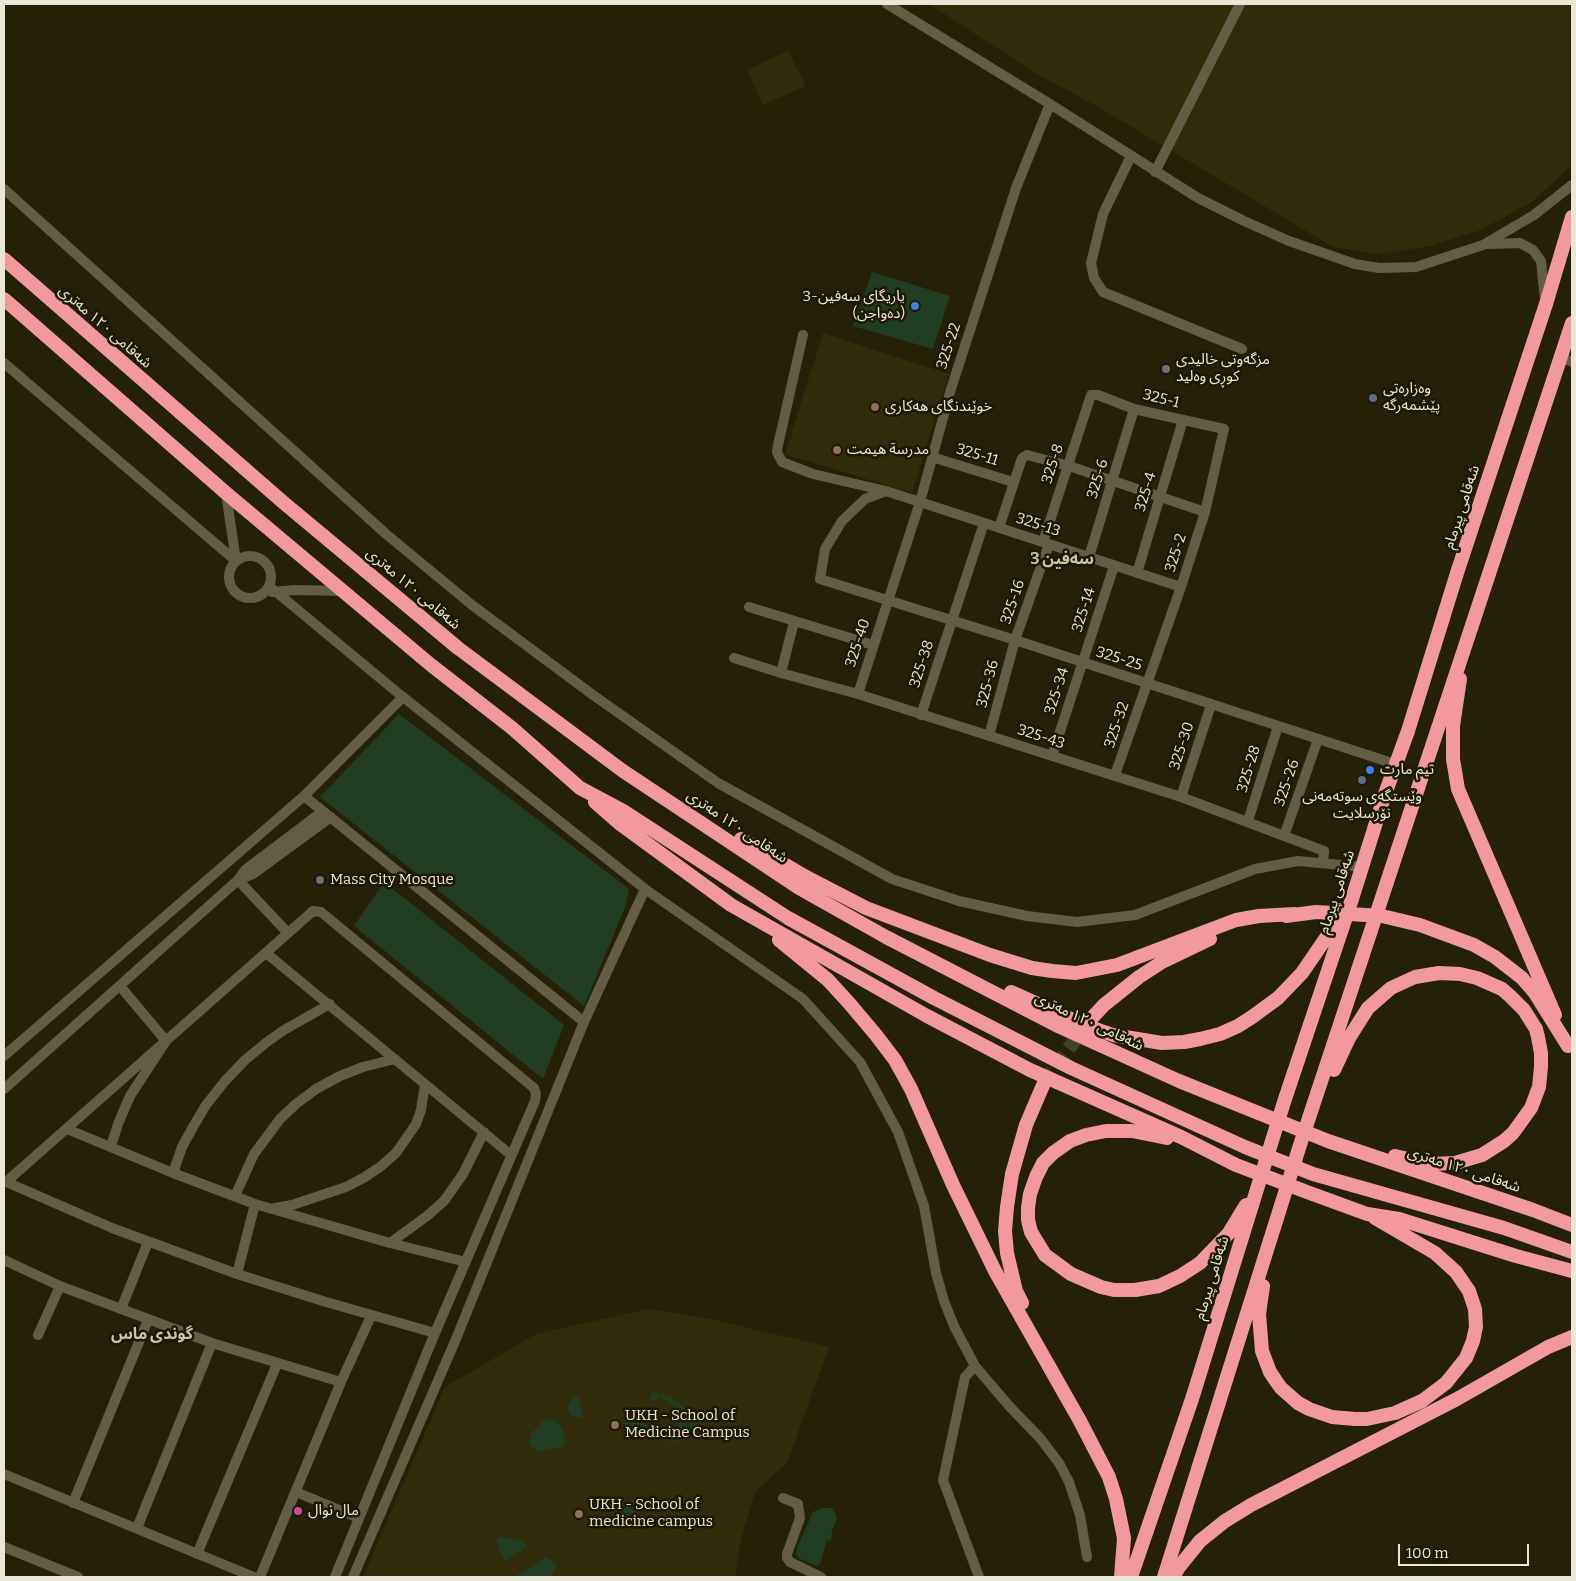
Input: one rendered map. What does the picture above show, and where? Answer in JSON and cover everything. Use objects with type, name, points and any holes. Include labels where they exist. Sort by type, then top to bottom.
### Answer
[{"type":"highway","name":"شەقامی پیرمام","points":[[1131,1577],[1192,1399],[1284,1102],[1363,867],[1395,764],[1408,731],[1546,304],[1572,217]]},
{"type":"highway","name":"شەقامی ١٢٠ مەتری","points":[[4,259],[276,497],[450,641],[623,771],[799,888],[866,926],[1063,1022],[1091,1042],[1179,1081],[1330,1138],[1572,1225]]},
{"type":"highway","points":[[4,299],[226,493],[431,665],[512,728],[619,823],[784,944],[828,980],[876,1035],[894,1060],[911,1089],[953,1185],[995,1270],[1043,1353],[1109,1477],[1116,1499],[1124,1538],[1121,1577]]},
{"type":"highway","points":[[1164,1577],[1284,1194],[1463,651],[1567,359],[1572,323]]},
{"type":"highway","points":[[1463,651],[1453,726],[1453,759],[1458,789],[1543,983],[1570,1052]]},
{"type":"highway","points":[[623,771],[808,878],[866,908],[990,955],[1032,968],[1064,973],[1117,965],[1236,920],[1259,916],[1335,912],[1382,916],[1402,920],[1474,945],[1522,978],[1535,994],[1570,1052]]},
{"type":"highway","points":[[580,788],[625,812],[788,918],[934,998],[1071,1068],[1245,1147],[1313,1174],[1504,1228],[1572,1252]]},
{"type":"highway","points":[[1063,1022],[1102,1032],[1162,1043],[1184,1042],[1220,1034],[1238,1026],[1270,1005],[1288,988],[1302,972],[1352,899]]},
{"type":"highway","points":[[731,905],[927,1016],[1030,1070],[1236,1164],[1367,1214],[1435,1253],[1456,1272],[1472,1299],[1475,1309],[1476,1327],[1473,1341],[1466,1358],[1446,1384],[1422,1401],[1395,1413],[1381,1417],[1355,1419],[1332,1417],[1309,1409],[1281,1388],[1270,1372],[1262,1351],[1259,1326],[1261,1299],[1284,1194]]},
{"type":"highway","points":[[1090,1020],[1119,993],[1162,962],[1217,936],[1273,918],[1295,914]]},
{"type":"highway","points":[[1311,1116],[1359,1020],[1377,999],[1391,988],[1408,979],[1439,973],[1460,974],[1477,978],[1494,985],[1510,996],[1524,1010],[1536,1029],[1541,1053],[1541,1067],[1539,1087],[1531,1108],[1513,1133],[1482,1155],[1445,1165],[1431,1164],[1330,1138]]},
{"type":"highway","points":[[1043,1353],[1016,1291],[1007,1253],[1006,1231],[1012,1174],[1026,1125],[1044,1083]]},
{"type":"highway","points":[[1202,1148],[1160,1136],[1120,1130],[1086,1135],[1070,1142],[1053,1153],[1043,1163],[1036,1178],[1030,1194],[1028,1208],[1031,1232],[1045,1255],[1064,1270],[1082,1280],[1114,1290],[1135,1290],[1159,1286],[1180,1276],[1200,1263],[1214,1250],[1229,1233],[1257,1187]]},
{"type":"highway","points":[[1367,1214],[1399,1219],[1516,1256],[1572,1271]]},
{"type":"highway","points":[[1173,1577],[1200,1541],[1225,1521],[1251,1505],[1457,1399],[1548,1347],[1572,1337]]},
{"type":"street","points":[[887,4],[1198,198],[1244,221],[1311,249],[1367,267],[1391,269],[1416,267],[1483,244],[1534,214],[1572,185]]},
{"type":"street","points":[[1154,172],[1240,4]]},
{"type":"street","name":"325-22","points":[[887,601],[920,502],[951,389],[1016,188],[1050,104]]},
{"type":"street","points":[[1131,156],[1103,214],[1092,263],[1094,278],[1103,292],[1242,349]]},
{"type":"street","points":[[4,189],[386,534],[472,606],[593,695],[718,783],[892,879],[959,901],[1027,916],[1077,922],[1135,915],[1255,870],[1298,861],[1363,867]]},
{"type":"street","points":[[1483,244],[1513,242],[1520,243],[1533,250],[1540,261],[1546,304]]},
{"type":"street","name":"325-13","points":[[803,335],[778,445],[777,452],[782,462],[813,474],[886,491],[1181,587]]},
{"type":"street","points":[[4,363],[236,561]]},
{"type":"street","name":"325-1","points":[[1091,395],[1098,395],[1134,408],[1224,429]]},
{"type":"street","name":"325-8","points":[[1046,543],[1091,395]]},
{"type":"street","name":"325-6","points":[[1089,557],[1134,408]]},
{"type":"street","name":"325-4","points":[[1137,573],[1183,420]]},
{"type":"street","name":"325-2","points":[[1146,684],[1181,587],[1205,512],[1224,429]]},
{"type":"street","points":[[999,528],[1013,482],[1025,455],[1069,466],[1205,512]]},
{"type":"street","name":"325-11","points":[[932,457],[1013,482]]},
{"type":"street","name":"325-25","points":[[886,491],[865,499],[842,521],[825,549],[820,579],[1015,640],[1395,764]]},
{"type":"street","points":[[226,493],[236,561]]},
{"type":"street","name":"325-38","points":[[921,715],[984,523]]},
{"type":"street","name":"325-16","points":[[1015,640],[1046,543]]},
{"type":"street","points":[[270,590],[270,569],[261,559],[248,556],[236,561],[229,574],[229,581],[232,588],[243,597],[250,599],[270,590],[342,591]]},
{"type":"street","name":"325-14","points":[[1082,663],[1114,566]]},
{"type":"street","points":[[270,590],[645,889],[803,999],[860,1062],[898,1132],[924,1206],[932,1255],[944,1301],[954,1326],[975,1366],[1040,1438],[1059,1463],[1078,1506],[1087,1558]]},
{"type":"street","name":"325-40","points":[[858,694],[887,601]]},
{"type":"street","points":[[749,607],[873,645]]},
{"type":"street","points":[[781,673],[794,622]]},
{"type":"street","name":"325-36","points":[[989,736],[1015,640]]},
{"type":"street","name":"325-43","points":[[734,658],[858,694],[1181,797],[1324,851],[1323,863]]},
{"type":"street","name":"325-34","points":[[1052,756],[1082,663]]},
{"type":"street","name":"325-32","points":[[1115,775],[1146,684]]},
{"type":"street","points":[[4,1056],[304,796],[402,697]]},
{"type":"street","name":"325-30","points":[[1181,797],[1211,705]]},
{"type":"street","name":"325-28","points":[[1248,822],[1278,726]]},
{"type":"street","name":"325-26","points":[[1284,836],[1318,739]]},
{"type":"street","points":[[304,796],[584,1022]]},
{"type":"street","points":[[4,1089],[238,880],[253,874],[327,814]]},
{"type":"street","points":[[238,880],[287,932]]},
{"type":"street","points":[[353,1577],[456,1339],[584,1022],[645,889]]},
{"type":"street","points":[[335,1577],[435,1333],[536,1098],[532,1085],[321,912],[316,910],[310,912],[287,932],[5,1182],[76,1214],[237,1274],[371,1316],[435,1333]]},
{"type":"street","points":[[266,952],[511,1155]]},
{"type":"street","points":[[120,986],[166,1041]]},
{"type":"street","points":[[173,1173],[182,1147],[193,1126],[206,1105],[225,1081],[245,1060],[267,1042],[330,1004]]},
{"type":"street","points":[[111,1146],[130,1096],[166,1041]]},
{"type":"street","points":[[235,1196],[254,1154],[280,1120],[296,1104],[316,1089],[340,1076],[363,1067],[395,1059]]},
{"type":"street","points":[[270,1208],[292,1205],[332,1192],[365,1177],[380,1167],[396,1153],[416,1124],[421,1110],[425,1084]]},
{"type":"street","points":[[67,1129],[173,1173],[256,1204],[390,1243],[466,1262]]},
{"type":"street","points":[[390,1243],[444,1201],[464,1174],[484,1132]]},
{"type":"street","points":[[237,1274],[256,1204]]},
{"type":"street","points":[[121,1309],[148,1242]]},
{"type":"street","points":[[4,1260],[60,1286],[148,1320],[277,1364],[341,1382]]},
{"type":"street","points":[[4,1264],[16,1265]]},
{"type":"street","points":[[38,1335],[60,1286]]},
{"type":"street","points":[[260,1577],[341,1382],[371,1316]]},
{"type":"street","points":[[73,1503],[148,1320]]},
{"type":"street","points":[[137,1528],[212,1343]]},
{"type":"street","points":[[198,1554],[277,1364]]},
{"type":"street","points":[[975,1366],[965,1377],[943,1480],[979,1577]]},
{"type":"street","points":[[4,1474],[254,1577]]},
{"type":"street","points":[[296,1492],[359,1518]]},
{"type":"street","points":[[783,1498],[798,1504],[800,1518],[787,1558],[790,1562],[821,1577]]},
{"type":"street","points":[[4,1546],[78,1577]]},
{"type":"shaded area","points":[[929,4],[1572,4],[1572,165],[1532,202],[1481,230],[1430,246],[1380,254],[1333,247],[1100,108],[1037,74]]},
{"type":"shaded area","points":[[788,51],[806,86],[763,105],[747,70]]},
{"type":"shaded area","points":[[823,333],[949,374],[912,493],[785,454]]},
{"type":"shaded area","name":"UKH - School of Medicine Campus","points":[[648,1309],[707,1318],[829,1347],[787,1463],[755,1492],[741,1539],[735,1577],[363,1577],[445,1387],[536,1334]]},
{"type":"green space","points":[[872,272],[950,296],[933,349],[853,326]]},
{"type":"green space","points":[[399,714],[629,889],[626,905],[584,1006],[320,797]]},
{"type":"green space","points":[[384,882],[564,1025],[543,1079],[354,926]]},
{"type":"green space","points":[[652,1392],[670,1397],[692,1412],[702,1424],[702,1427],[686,1438],[672,1442],[624,1425],[626,1419],[641,1421],[674,1437],[683,1412],[659,1396],[656,1401],[649,1399]]},
{"type":"green space","points":[[579,1396],[583,1417],[573,1417],[567,1407],[572,1399]]},
{"type":"green space","points":[[552,1418],[561,1426],[566,1439],[564,1446],[539,1452],[529,1444],[531,1434],[543,1421]]},
{"type":"green space","points":[[638,1496],[643,1510],[615,1519],[612,1511]]},
{"type":"green space","points":[[822,1508],[832,1508],[837,1518],[832,1531],[831,1541],[827,1540],[820,1564],[817,1566],[798,1558],[796,1554],[813,1512]]},
{"type":"green space","points":[[497,1537],[523,1540],[527,1547],[505,1561],[498,1547]]},
{"type":"green space","points":[[546,1557],[557,1564],[551,1577],[514,1577]]},
{"type":"tunnel","points":[[1044,1083],[1085,1026]]},
{"type":"place","name":"یاریگای سەفین-3 (دەواجن)","points":[[915,306]]},
{"type":"place","name":"مزگەوتی خالیدی کوڕی وەلید","points":[[1166,369]]},
{"type":"place","name":"وەزارەتی پێشمەرگە","points":[[1373,398]]},
{"type":"place","name":"خوێندنگای هەکاری","points":[[875,407]]},
{"type":"place","name":"مدرسة هيمت","points":[[837,450]]},
{"type":"place","name":"تيم مارت","points":[[1370,770]]},
{"type":"place","name":"وێستگەی سوتەمەنی نۆرسلایت","points":[[1362,780]]},
{"type":"place","name":"Mass City Mosque","points":[[320,880]]},
{"type":"place","name":"UKH - School of Medicine Campus","points":[[615,1425]]},
{"type":"place","name":"مال نوال","points":[[298,1511]]},
{"type":"place","name":"UKH - School of medicine campus","points":[[579,1514]]},
{"type":"district","name":"سەفین 3","points":[[1062,560]]},
{"type":"district","name":"گوندی ماس","points":[[152,1335]]}]
